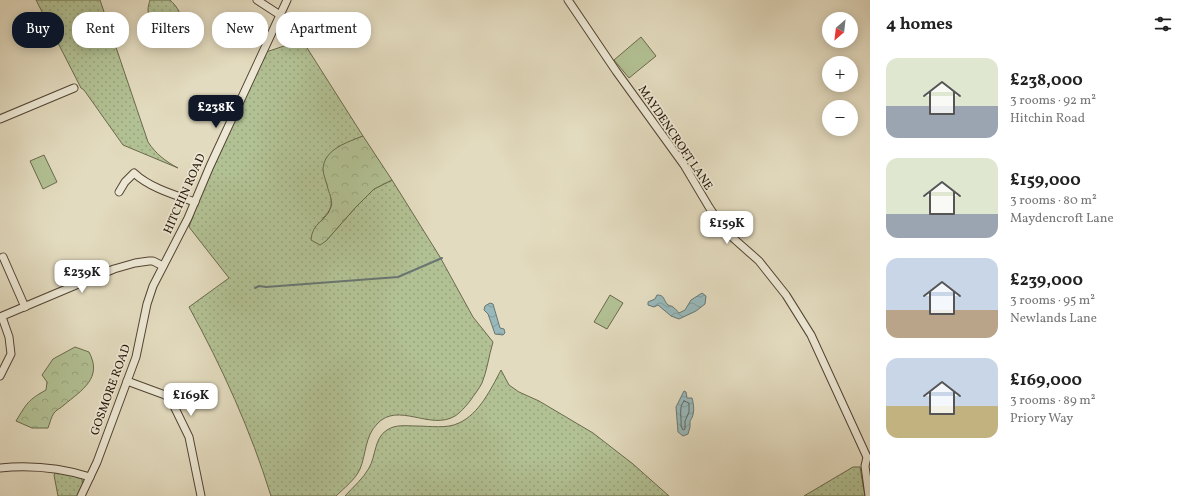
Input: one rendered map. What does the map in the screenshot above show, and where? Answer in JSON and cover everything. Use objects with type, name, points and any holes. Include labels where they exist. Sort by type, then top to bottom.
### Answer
[{"type":"street","points":[[257,0],[276,12]]},
{"type":"street","name":"HITCHIN ROAD","points":[[281,12],[287,0]]},
{"type":"street","name":"MAYDENCROFT LANE","points":[[568,0],[616,71],[684,165],[724,230],[759,261],[786,295],[811,335],[867,457],[865,466],[869,496]]},
{"type":"street","name":"HITCHIN ROAD","points":[[163,266],[188,218],[210,166],[276,24]]},
{"type":"street","points":[[0,119],[74,88]]},
{"type":"street","points":[[120,192],[125,182],[134,173],[151,185],[195,202]]},
{"type":"street","points":[[3,257],[25,307]]},
{"type":"street","points":[[0,376],[11,354],[9,336],[1,317],[114,269],[149,261],[153,261],[163,266]]},
{"type":"street","name":"GOSMORE ROAD","points":[[81,496],[90,477],[127,381],[140,344],[144,317],[150,294],[163,266]]},
{"type":"street","points":[[127,381],[165,395],[171,400],[189,437],[201,496]]},
{"type":"street","points":[[0,468],[46,468],[68,471],[90,477]]},
{"type":"green space","points":[[36,0],[100,0],[104,12],[72,12],[72,48],[116,48],[148,142],[161,157],[178,168],[123,145],[84,90],[81,88],[61,48],[64,48],[64,12],[42,12]]},
{"type":"green space","points":[[150,0],[170,0],[179,12],[148,12]]},
{"type":"green space","points":[[641,37],[656,56],[629,78],[614,60]]},
{"type":"green space","points":[[278,48],[307,48],[363,136],[338,147],[331,206],[323,218],[326,241],[374,189],[392,180],[440,257],[473,317],[493,342],[482,383],[461,411],[455,416],[445,420],[425,419],[404,415],[395,415],[385,418],[377,424],[370,434],[358,473],[336,496],[271,496],[245,423],[213,353],[189,307],[229,278],[189,227],[210,169],[266,52]]},
{"type":"green space","points":[[363,136],[392,180],[374,189],[326,241],[320,245],[311,240],[312,234],[317,225],[329,212],[332,203],[323,171],[324,162],[332,151],[338,147]]},
{"type":"green space","points":[[44,155],[57,182],[43,189],[30,161]]},
{"type":"green space","points":[[610,295],[623,303],[607,329],[594,322]]},
{"type":"green space","points":[[75,347],[89,352],[93,361],[94,369],[88,383],[55,412],[48,428],[32,428],[16,421],[28,402],[46,390],[47,382],[42,375],[53,359]]},
{"type":"green space","points":[[501,370],[509,385],[593,433],[633,464],[669,496],[345,496],[367,472],[377,442],[383,433],[390,428],[398,426],[444,427],[459,423],[473,414],[489,393]]},
{"type":"green space","points":[[853,467],[860,467],[865,496],[804,496]]},
{"type":"green space","points":[[56,472],[80,477],[82,479],[83,484],[78,496],[58,496],[54,475]]},
{"type":"water","points":[[702,293],[706,296],[705,304],[696,311],[679,319],[671,316],[658,305],[654,307],[648,305],[648,302],[655,299],[657,295],[660,295],[668,305],[673,307],[679,313],[685,310],[691,300]]},
{"type":"water","points":[[490,303],[493,304],[500,328],[504,329],[505,333],[503,335],[495,334],[488,314],[484,310],[485,306]]},
{"type":"water","points":[[684,391],[686,392],[687,398],[692,398],[694,410],[690,421],[688,434],[683,436],[678,432],[676,407]]},
{"type":"waterway","points":[[255,288],[259,286],[266,287],[398,277],[442,258]]}]
